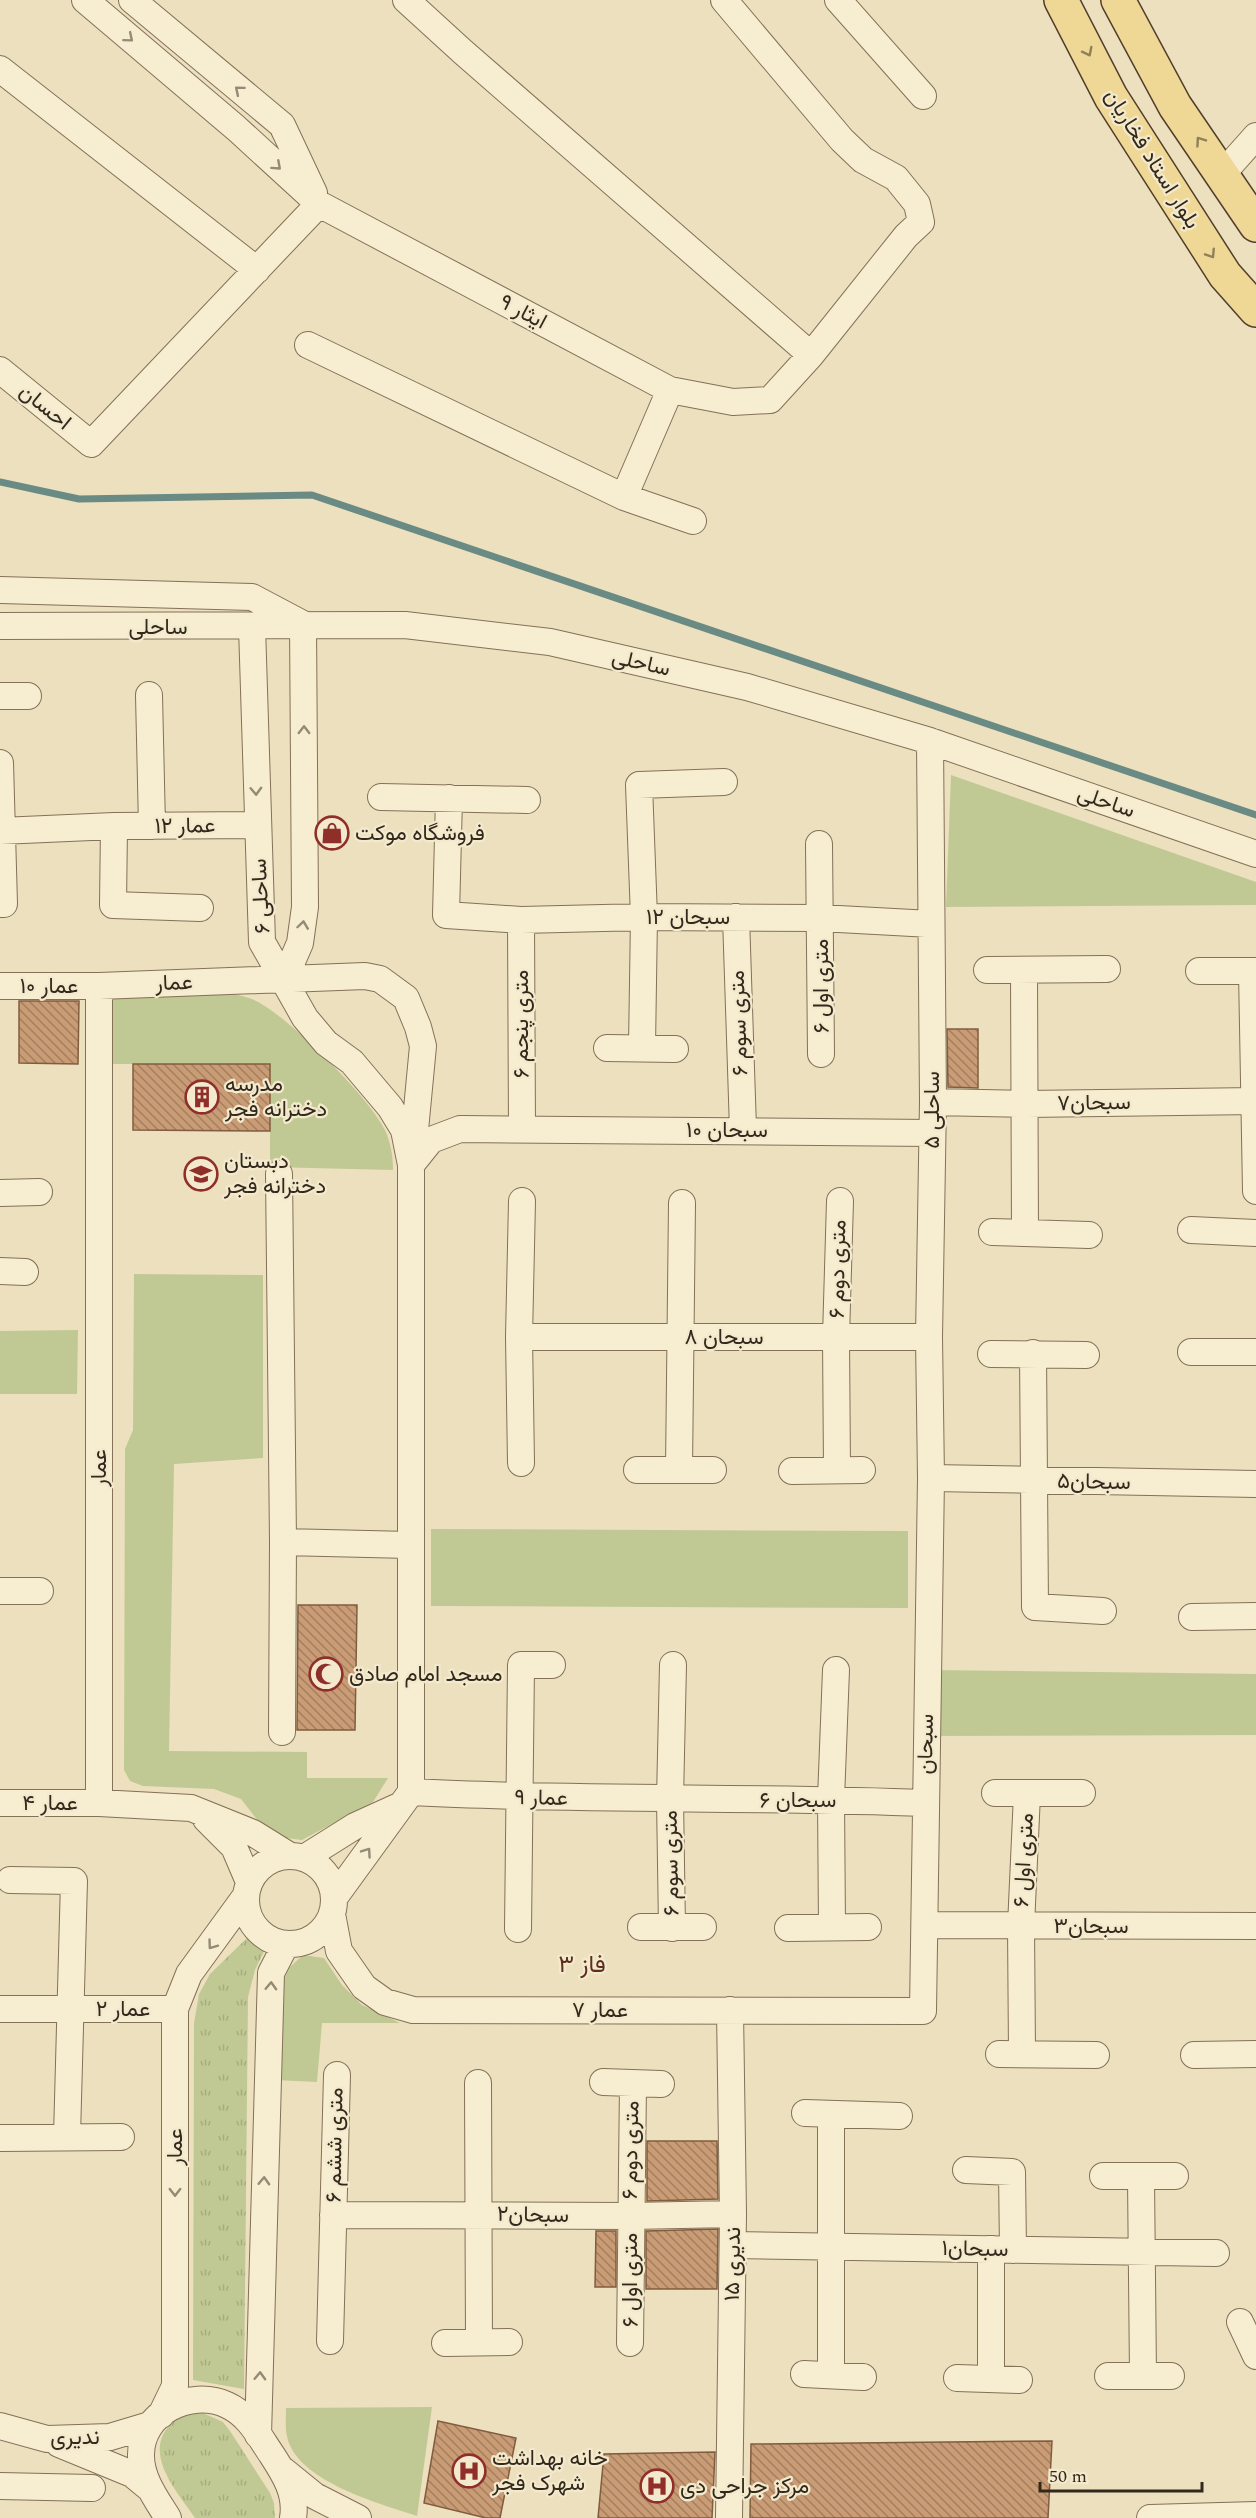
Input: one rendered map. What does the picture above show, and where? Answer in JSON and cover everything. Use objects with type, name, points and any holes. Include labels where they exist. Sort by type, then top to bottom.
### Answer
[{"type":"main road","name":"بلوار استاد فخاریان","points":[[1061,0],[1111,97],[1225,275],[1256,310]]},
{"type":"main road","points":[[1118,0],[1175,106],[1256,225]]},
{"type":"street","name":"ایثار ۹","points":[[85,0],[236,128],[319,204],[670,390],[733,402],[770,400],[811,355],[906,236],[921,222],[917,204],[896,178],[863,160],[842,140],[724,0]]},
{"type":"street","points":[[0,69],[257,270],[319,204],[282,125],[132,0]]},
{"type":"street","points":[[406,0],[811,355]]},
{"type":"street","points":[[838,0],[923,96]]},
{"type":"street","points":[[1222,173],[1256,136]]},
{"type":"street","name":"احسان","points":[[0,370],[91,444],[257,270]]},
{"type":"street","points":[[308,345],[624,497],[693,521]]},
{"type":"street","points":[[624,497],[670,390]]},
{"type":"street","points":[[0,590],[252,597],[303,624]]},
{"type":"street","name":"ساحلی ۶","points":[[284,980],[300,943],[305,907],[303,624]]},
{"type":"street","name":"ساحلی","points":[[0,626],[405,625],[550,642],[747,687],[930,741],[1256,854]]},
{"type":"street","name":"ساحلی ۶","points":[[252,627],[262,942],[284,980]]},
{"type":"street","points":[[149,694],[152,826]]},
{"type":"street","points":[[0,696],[28,696]]},
{"type":"street","name":"ساحلی ۵","points":[[930,741],[933,1102],[929,1337],[931,1478]]},
{"type":"street","points":[[0,763],[4,904],[0,904]]},
{"type":"street","points":[[642,1047],[644,917],[639,785],[724,782]]},
{"type":"street","points":[[381,797],[526,800]]},
{"type":"street","name":"سبحان ۱۲","points":[[449,798],[446,915],[521,920],[644,917],[820,918],[931,924]]},
{"type":"street","name":"عمار ۱۲","points":[[1,831],[114,826],[257,825]]},
{"type":"street","points":[[114,826],[113,905],[200,908]]},
{"type":"street","points":[[819,844],[820,918]]},
{"type":"street","name":"۶ متری سوم","points":[[736,917],[743,1130]]},
{"type":"street","name":"۶ متری اول","points":[[820,918],[821,1054]]},
{"type":"street","name":"۶ متری پنجم","points":[[521,920],[522,1129]]},
{"type":"street","points":[[987,970],[1107,969]]},
{"type":"street","points":[[1024,971],[1026,1104],[1024,1233]]},
{"type":"street","points":[[1198,971],[1254,971],[1256,1191]]},
{"type":"street","name":"عمار","points":[[99,1803],[99,986],[365,976],[380,979],[406,998],[414,1013],[423,1046],[411,1165]]},
{"type":"street","points":[[192,1808],[216,1827],[234,1847],[247,1890],[247,1910],[252,1923],[273,1941],[286,1944],[300,1943],[314,1937],[325,1927],[333,1906],[405,1799],[410,1545],[411,1165],[404,1130],[390,1107],[352,1062],[326,1043],[305,1018],[284,980]]},
{"type":"street","name":"عمار ۱۰","points":[[0,986],[99,986]]},
{"type":"street","points":[[608,1048],[675,1049]]},
{"type":"street","name":"سبحان۷","points":[[933,1102],[1026,1104],[1255,1101]]},
{"type":"street","name":"سبحان ۱۰","points":[[411,1165],[431,1140],[460,1129],[932,1132]]},
{"type":"street","points":[[279,1174],[283,1542],[282,1732]]},
{"type":"street","points":[[0,1193],[39,1192]]},
{"type":"street","points":[[521,1463],[519,1337],[522,1201]]},
{"type":"street","name":"۶ متری دوم","points":[[836,1337],[840,1201]]},
{"type":"street","points":[[679,1469],[682,1203]]},
{"type":"street","points":[[1191,1230],[1256,1233]]},
{"type":"street","points":[[992,1232],[1089,1235]]},
{"type":"street","points":[[0,1271],[25,1272]]},
{"type":"street","name":"سبحان ۸","points":[[519,1337],[929,1337]]},
{"type":"street","points":[[836,1337],[837,1470]]},
{"type":"street","points":[[1191,1352],[1256,1352]]},
{"type":"street","points":[[1033,1353],[1032,1481],[1035,1607],[1103,1611]]},
{"type":"street","points":[[991,1354],[1086,1355]]},
{"type":"street","points":[[637,1470],[713,1470]]},
{"type":"street","points":[[792,1471],[862,1470]]},
{"type":"street","name":"سبحان۵","points":[[931,1478],[1256,1485]]},
{"type":"street","name":"سبحان","points":[[923,2011],[931,1478]]},
{"type":"street","points":[[283,1542],[410,1545]]},
{"type":"street","points":[[0,1591],[40,1591]]},
{"type":"street","points":[[1192,1617],[1256,1616]]},
{"type":"street","points":[[518,1929],[521,1665],[552,1665]]},
{"type":"street","name":"۶ متری سوم","points":[[672,1928],[670,1799],[673,1665]]},
{"type":"street","points":[[832,1927],[831,1799],[836,1670]]},
{"type":"street","points":[[995,1793],[1082,1793]]},
{"type":"street","name":"۶ متری اول","points":[[1020,1926],[1027,1794]]},
{"type":"street","points":[[247,1890],[256,1871],[266,1862],[278,1857],[297,1857],[405,1799]]},
{"type":"street","name":"عمار ۹","points":[[405,1799],[670,1799]]},
{"type":"street","name":"سبحان ۶","points":[[670,1799],[831,1799],[925,1803]]},
{"type":"street","name":"عمار ۴","points":[[0,1803],[99,1803]]},
{"type":"street","points":[[99,1803],[192,1808],[253,1833],[297,1857],[313,1862],[328,1877],[333,1906]]},
{"type":"street","points":[[10,1880],[74,1881],[67,2136]]},
{"type":"street","name":"عمار","points":[[149,2488],[141,2457],[143,2440],[175,2386],[175,2009],[189,1974],[247,1890]]},
{"type":"street","name":"عمار ۷","points":[[333,1906],[339,1951],[364,1987],[385,2002],[413,2010],[923,2011]]},
{"type":"street","name":"سبحان۳","points":[[925,1925],[1256,1926]]},
{"type":"street","points":[[1020,1926],[1011,2054],[1096,2055]]},
{"type":"street","points":[[641,1927],[703,1927]]},
{"type":"street","points":[[788,1928],[868,1927]]},
{"type":"street","points":[[258,2435],[272,1973],[286,1944]]},
{"type":"street","name":"عمار ۲","points":[[0,2009],[175,2009]]},
{"type":"street","name":"ندیری ۱۵","points":[[729,2518],[733,2245],[730,2010]]},
{"type":"street","points":[[1194,2055],[1256,2054]]},
{"type":"street","name":"۶ متری ششم","points":[[333,2214],[337,2075]]},
{"type":"street","points":[[603,2082],[661,2084]]},
{"type":"street","points":[[478,2084],[480,2342]]},
{"type":"street","name":"۶ متری دوم","points":[[630,2216],[633,2084]]},
{"type":"street","points":[[805,2113],[899,2115]]},
{"type":"street","points":[[831,2115],[831,2375]]},
{"type":"street","points":[[0,2138],[122,2137]]},
{"type":"street","points":[[966,2170],[1012,2172],[1002,2250],[991,2379]]},
{"type":"street","points":[[1103,2176],[1141,2178],[1175,2176]]},
{"type":"street","points":[[1141,2178],[1143,2375]]},
{"type":"street","points":[[330,2341],[333,2214]]},
{"type":"street","name":"سبحان۲","points":[[333,2214],[630,2216],[733,2214]]},
{"type":"street","name":"۶ متری اول","points":[[630,2216],[630,2343]]},
{"type":"street","name":"سبحان۱","points":[[733,2245],[1216,2253]]},
{"type":"street","points":[[1240,2322],[1256,2356]]},
{"type":"street","points":[[445,2343],[509,2342]]},
{"type":"street","points":[[804,2374],[863,2377]]},
{"type":"street","points":[[1108,2376],[1171,2376]]},
{"type":"street","points":[[957,2378],[1020,2380]]},
{"type":"street","name":"ندیری","points":[[0,2426],[47,2439],[110,2437],[156,2420],[176,2404],[189,2399],[209,2400],[227,2405],[251,2423],[279,2467]]},
{"type":"street","points":[[47,2439],[122,2469],[149,2488],[168,2518]]},
{"type":"street","points":[[279,2467],[292,2490],[293,2518]]},
{"type":"street","points":[[279,2467],[315,2496],[358,2518]]},
{"type":"street","points":[[0,2486],[92,2488]]},
{"type":"street","points":[[1150,2518],[1256,2515]]},
{"type":"green space","points":[[951,775],[1256,882],[1256,905],[946,907]]},
{"type":"green space","points":[[225,992],[252,999],[270,1010],[307,1040],[346,1079],[363,1098],[385,1130],[393,1159],[393,1170],[270,1167],[270,1064],[110,1064],[108,993]]},
{"type":"green space","points":[[134,1274],[263,1275],[263,1458],[174,1464],[169,1751],[307,1752],[307,1778],[388,1778],[373,1802],[302,1840],[286,1838],[262,1826],[241,1799],[214,1789],[143,1786],[130,1781],[124,1770],[125,1449],[133,1430]]},
{"type":"green space","points":[[78,1330],[77,1394],[0,1394],[0,1331]]},
{"type":"green space","points":[[431,1529],[908,1531],[908,1608],[431,1606]]},
{"type":"green space","points":[[927,1670],[1256,1674],[1256,1735],[926,1736]]},
{"type":"green space","points":[[249,1936],[259,1937],[267,1945],[255,1970],[248,1997],[244,2389],[193,2380],[194,2023],[199,1994],[210,1974]]},
{"type":"green space","points":[[303,1955],[324,1958],[342,1985],[362,2005],[400,2023],[322,2023],[317,2082],[275,2080],[282,1983],[290,1967]]},
{"type":"green space","points":[[432,2407],[417,2516],[362,2497],[322,2478],[293,2452],[286,2433],[286,2408]]},
{"type":"green space","points":[[203,2413],[223,2422],[230,2431],[270,2493],[274,2503],[275,2518],[195,2518],[172,2486],[161,2461],[162,2437],[176,2420]]},
{"type":"building","points":[[19,1001],[79,1001],[78,1064],[19,1063]]},
{"type":"building","points":[[947,1029],[978,1029],[978,1088],[948,1087]]},
{"type":"building","name":"مدرسه دخترانه فجر","points":[[133,1064],[270,1064],[270,1131],[133,1130]]},
{"type":"building","points":[[298,1605],[357,1605],[355,1730],[297,1730]]},
{"type":"building","points":[[647,2141],[717,2141],[718,2199],[647,2201]]},
{"type":"building","points":[[718,2229],[717,2289],[646,2289],[646,2231]]},
{"type":"building","points":[[596,2231],[616,2231],[616,2287],[595,2287]]},
{"type":"building","name":"خانه بهداشت شهرک فجر","points":[[438,2421],[516,2438],[500,2518],[486,2518],[424,2503]]},
{"type":"building","points":[[1052,2441],[1048,2518],[750,2518],[751,2444]]},
{"type":"building","name":"مرکز جراحی دی","points":[[715,2452],[712,2518],[598,2518],[604,2454]]},
{"type":"waterway","points":[[0,482],[79,499],[312,495],[1256,815]]},
{"type":"place","name":"فروشگاه موکت","points":[[332,833]]},
{"type":"place","name":"مدرسه دخترانه فجر","points":[[202,1097]]},
{"type":"place","name":"دبستان دخترانه فجر","points":[[201,1174]]},
{"type":"place","name":"مسجد امام صادق","points":[[326,1674]]},
{"type":"place","name":"خانه بهداشت شهرک فجر","points":[[469,2471]]},
{"type":"place","name":"مرکز جراحی دی","points":[[657,2486]]},
{"type":"district","name":"فاز ۳","points":[[582,1965]]}]
